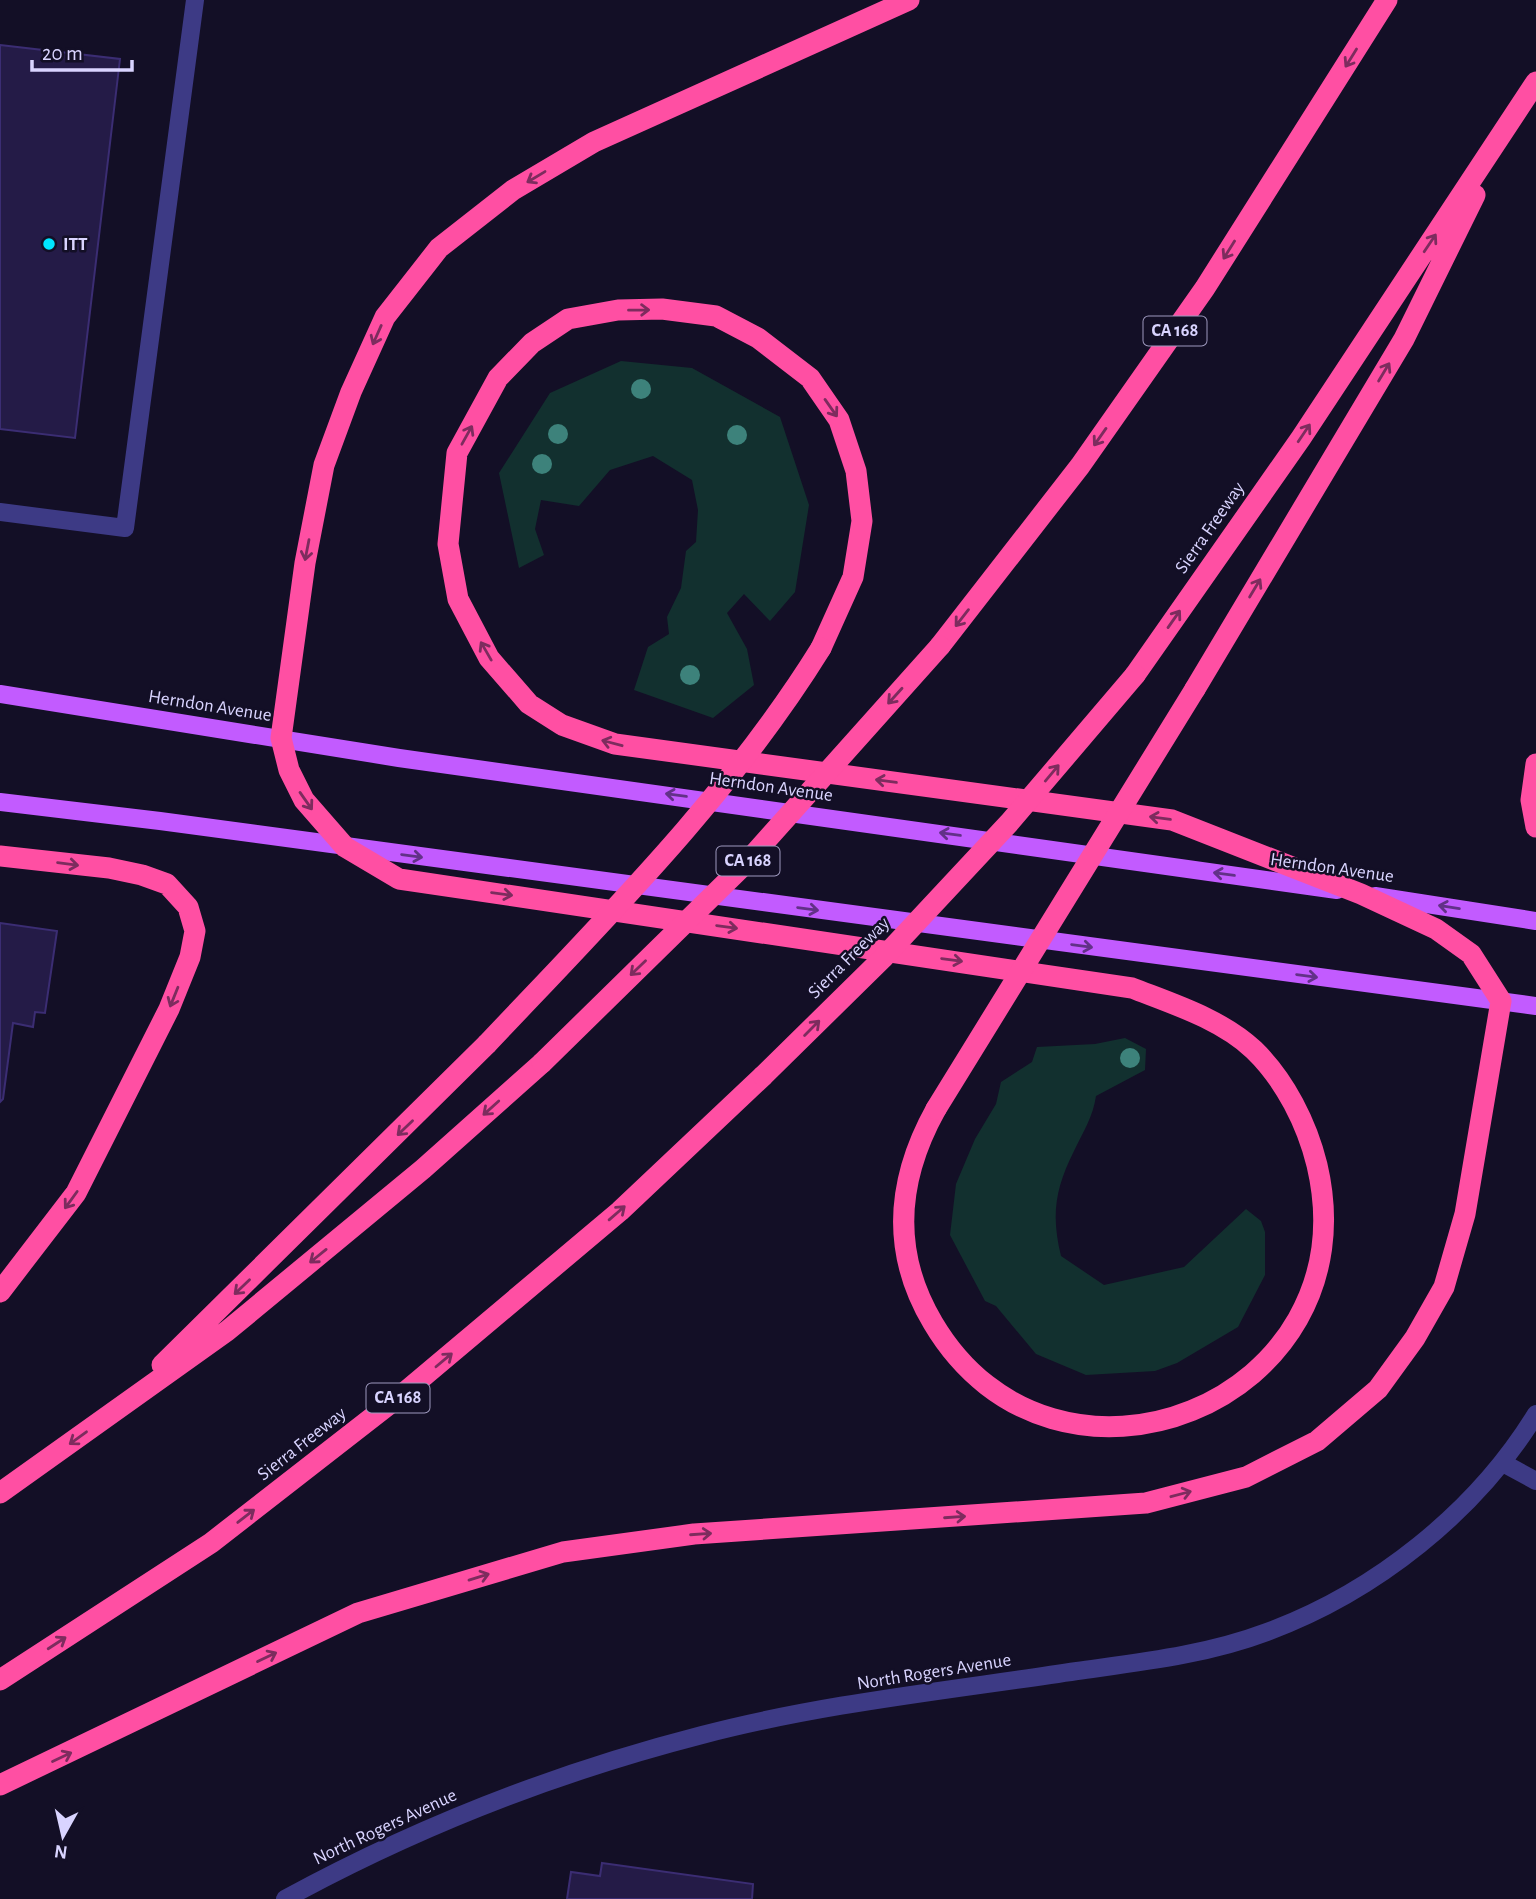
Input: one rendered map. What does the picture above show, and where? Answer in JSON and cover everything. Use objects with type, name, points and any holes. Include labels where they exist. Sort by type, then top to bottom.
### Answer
[{"type":"highway","points":[[909,0],[594,142],[513,190],[439,248],[385,317],[351,392],[324,465],[305,563],[281,738],[289,770],[304,800],[345,847],[399,879],[1132,988],[1220,1026],[1253,1049],[1274,1072],[1312,1145],[1321,1184],[1325,1220],[1321,1265],[1290,1333],[1269,1359],[1245,1381],[1187,1414],[1152,1424],[1114,1427],[1076,1425],[1043,1415],[1005,1396],[961,1362],[924,1309],[905,1251],[902,1220],[904,1187],[914,1155],[936,1108],[1195,689],[1404,339],[1514,116]]},
{"type":"highway","name":"CA 168","points":[[0,1493],[227,1331],[423,1170],[541,1063],[746,863],[940,646],[1080,466],[1198,300],[1387,0]]},
{"type":"highway","name":"Sierra Freeway","points":[[0,1680],[211,1543],[405,1392],[620,1211],[883,958],[1009,823],[1135,675],[1301,438],[1536,82]]},
{"type":"highway","points":[[0,1785],[358,1613],[564,1552],[694,1534],[1146,1503],[1246,1477],[1317,1441],[1378,1389],[1415,1338],[1444,1287],[1465,1214],[1501,1001],[1471,954],[1436,929],[1361,894],[1172,820],[615,744],[562,725],[529,704],[489,658],[458,599],[448,544],[457,453],[498,378],[532,344],[568,319],[618,310],[662,309],[716,316],[758,338],[810,378],[839,420],[856,471],[862,520],[853,577],[821,648],[795,690],[744,759],[583,943],[487,1044],[109,1415]]},
{"type":"highway","points":[[1536,764],[1531,800],[1536,828]]},
{"type":"highway","points":[[0,856],[110,868],[167,884],[188,907],[195,931],[190,957],[169,1009],[133,1086],[76,1193],[0,1292]]},
{"type":"main road","name":"Herndon Avenue","points":[[0,694],[281,738],[1536,921]]},
{"type":"main road","points":[[0,802],[1536,1006]]},
{"type":"street","points":[[0,512],[125,528],[195,0]]},
{"type":"street","name":"North Rogers Avenue","points":[[285,1899],[338,1870],[483,1806],[703,1734],[814,1712],[1190,1654],[1267,1632],[1335,1600],[1397,1562],[1452,1517],[1503,1463],[1536,1414]]},
{"type":"street","points":[[1503,1463],[1536,1481]]},
{"type":"green space","points":[[621,361],[692,368],[780,417],[809,505],[795,592],[770,621],[744,594],[727,613],[747,649],[754,685],[713,718],[634,690],[648,647],[669,634],[667,617],[681,588],[686,551],[696,542],[698,510],[692,480],[653,456],[610,470],[579,506],[541,500],[535,529],[544,555],[519,568],[499,473],[550,393]]},
{"type":"green space","points":[[1125,1038],[1146,1049],[1145,1070],[1096,1096],[1090,1118],[1059,1190],[1056,1228],[1061,1256],[1104,1285],[1184,1267],[1246,1209],[1261,1221],[1265,1232],[1265,1275],[1238,1327],[1177,1363],[1155,1371],[1086,1375],[1036,1354],[996,1306],[985,1301],[950,1235],[956,1184],[975,1139],[996,1104],[1001,1082],[1032,1062],[1037,1047],[1095,1044]]},
{"type":"building","name":"ITT","points":[[0,45],[120,59],[75,438],[0,429]]},
{"type":"building","points":[[0,923],[57,931],[45,1013],[35,1012],[33,1027],[13,1023],[3,1099],[0,1102]]},
{"type":"building","points":[[602,1863],[753,1884],[752,1899],[567,1899],[571,1872],[600,1876]]},
{"type":"place","name":"ITT","points":[[49,244]]}]
